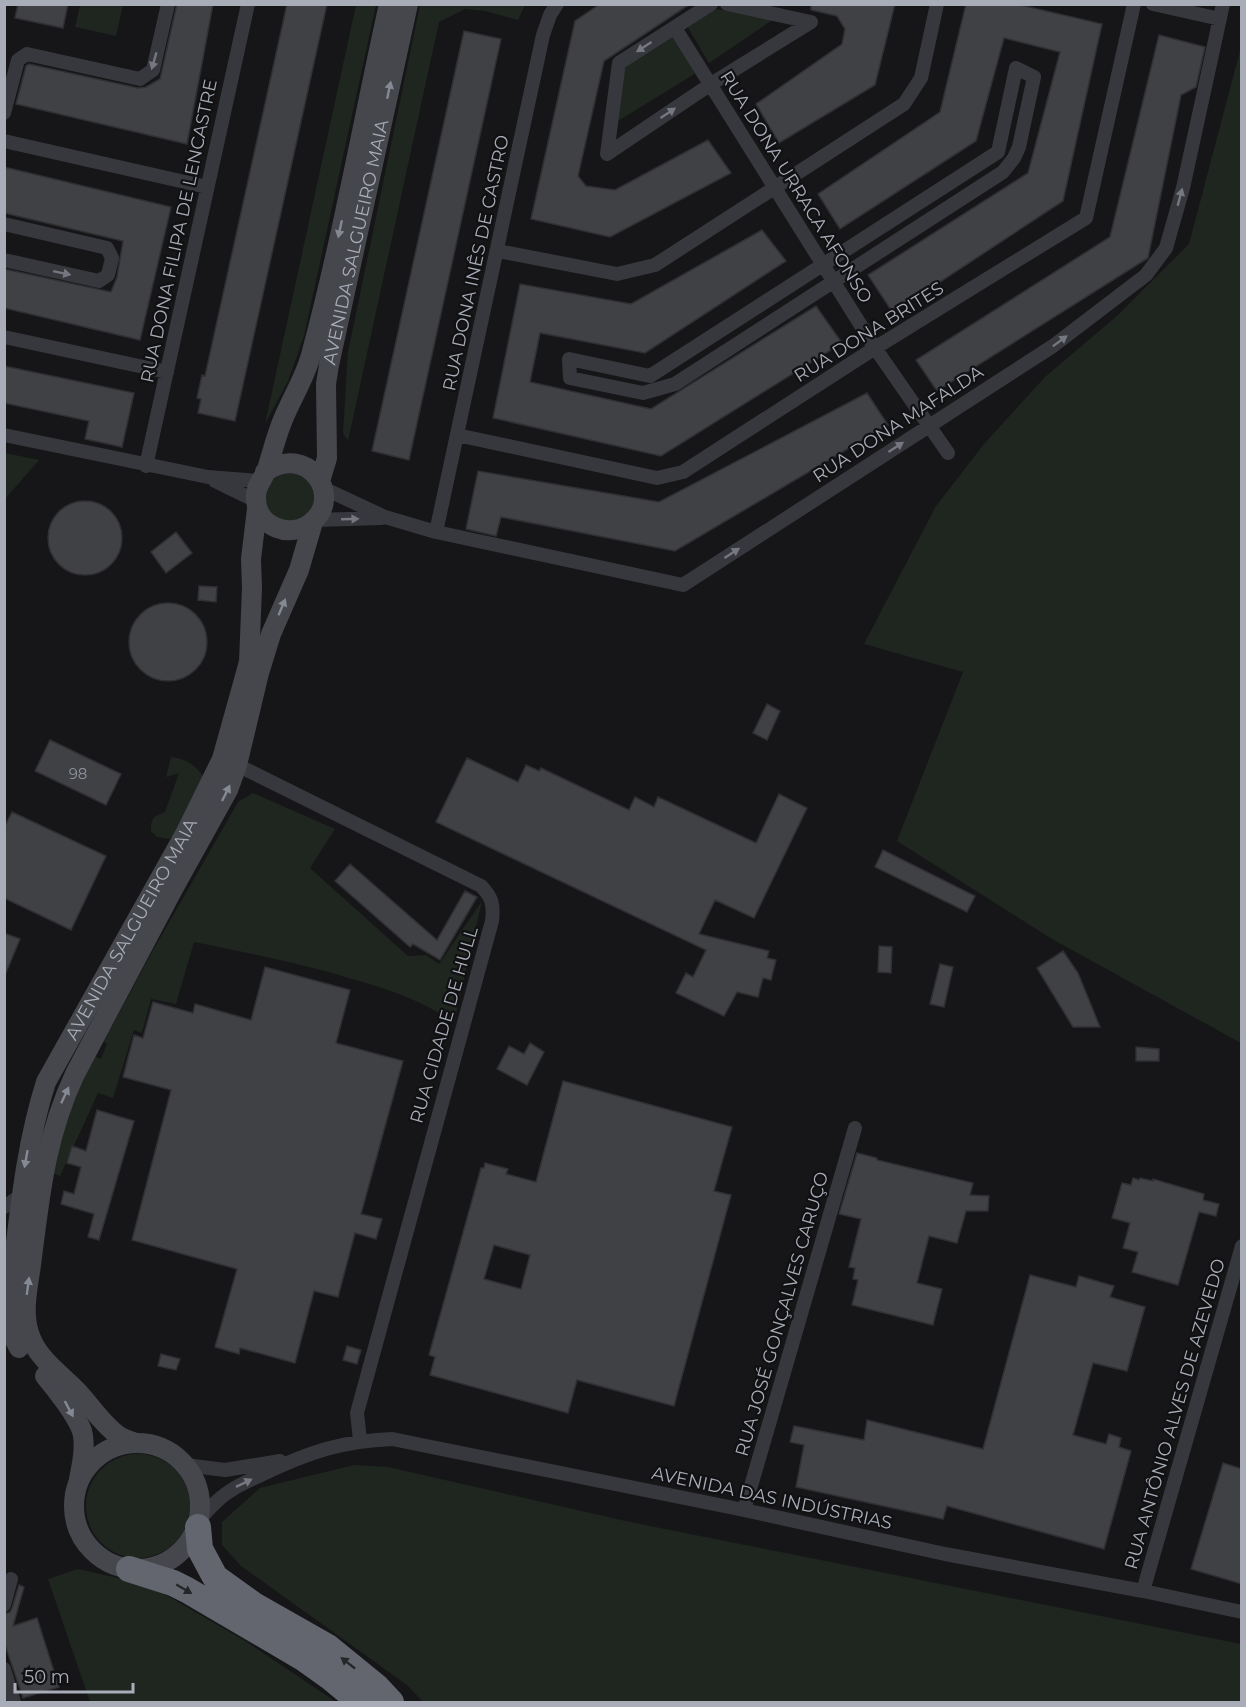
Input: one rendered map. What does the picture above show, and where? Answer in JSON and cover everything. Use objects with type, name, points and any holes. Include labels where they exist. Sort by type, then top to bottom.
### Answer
[{"type":"highway","points":[[199,1523],[200,1549],[215,1577],[254,1605],[328,1647],[377,1687],[391,1702]]},
{"type":"highway","points":[[129,1569],[173,1583],[187,1590],[303,1658],[360,1702]]},
{"type":"street","points":[[4,113],[18,60],[27,54],[140,79],[153,70],[168,4]]},
{"type":"street","name":"RUA DONA FILIPA DE LENCASTRE","points":[[146,466],[248,4]]},
{"type":"street","name":"AVENIDA SALGUEIRO MAIA","points":[[389,4],[311,358],[282,421],[256,490],[251,559],[249,662],[222,759],[185,834],[46,1082],[33,1124],[25,1164],[23,1194],[8,1289],[7,1315],[11,1334],[19,1343],[26,1323],[39,1198],[48,1149],[61,1105],[75,1074],[173,889],[228,790],[237,765],[259,673],[271,634],[298,570],[314,521],[323,505],[321,485],[327,458],[326,384],[329,365],[408,4]]},
{"type":"street","name":"RUA DONA INÊS DE CASTRO","points":[[436,532],[543,35],[550,15],[557,4]]},
{"type":"street","points":[[711,4],[619,63],[606,154],[711,84],[811,22],[727,4]]},
{"type":"street","points":[[498,251],[617,274],[655,265],[904,104],[921,78],[937,4]]},
{"type":"street","name":"RUA DONA BRITES","points":[[457,435],[657,478],[683,472],[875,348],[1086,218],[1134,4]]},
{"type":"street","points":[[1153,4],[1220,20]]},
{"type":"street","name":"RUA DONA MAFALDA","points":[[321,485],[385,518],[436,532],[683,585],[1053,346],[1146,275],[1166,248],[1183,188],[1223,4]]},
{"type":"street","name":"RUA DONA URRACA AFONSO","points":[[675,27],[875,348],[948,453]]},
{"type":"street","points":[[1016,68],[1034,77],[1019,147],[1008,167],[834,282],[675,384],[643,393],[570,378],[569,359],[650,376],[998,152],[1016,68]]},
{"type":"street","points":[[4,141],[207,187]]},
{"type":"street","points":[[4,224],[107,248],[112,258],[108,275],[99,281],[4,260]]},
{"type":"street","points":[[4,337],[166,372]]},
{"type":"street","points":[[4,435],[208,477],[262,476],[274,466],[295,463],[305,466],[314,473],[321,485]]},
{"type":"street","points":[[208,477],[256,505],[268,524],[286,531],[305,528],[314,521]]},
{"type":"street","name":"RUA DONA MAFALDA","points":[[314,521],[385,518]]},
{"type":"street","name":"RUA CIDADE DE HULL","points":[[237,765],[481,886],[493,902],[492,921],[362,1392],[357,1413],[360,1440]]},
{"type":"street","name":"RUA JOSÉ GONÇALVES CARUÇO","points":[[744,1510],[855,1128]]},
{"type":"street","points":[[4,1207],[23,1194]]},
{"type":"street","name":"RUA ANTÔNIO ALVES DE AZEVEDO","points":[[1143,1591],[1242,1246]]},
{"type":"street","points":[[19,1343],[47,1363],[119,1436],[136,1443],[162,1448],[186,1465],[194,1477],[201,1505],[199,1523],[193,1538],[176,1557],[154,1568],[129,1569],[105,1561],[86,1544],[75,1520],[74,1507],[83,1450],[82,1431],[63,1397],[19,1343]]},
{"type":"street","name":"AVENIDA DAS INDÚSTRIAS","points":[[199,1523],[216,1501],[231,1490],[296,1458],[331,1446],[360,1440],[392,1439],[744,1510],[945,1554],[1242,1612]]},
{"type":"street","points":[[79,1481],[86,1469],[102,1454],[121,1445],[136,1443]]},
{"type":"street","name":"AVENIDA DAS INDÚSTRIAS","points":[[186,1465],[225,1470],[296,1458]]},
{"type":"street","points":[[4,1605],[11,1579]]},
{"type":"street","points":[[4,1669],[14,1702]]},
{"type":"shaded area","points":[[80,5],[123,5],[116,36],[75,27]]},
{"type":"shaded area","points":[[356,5],[376,5],[304,336],[288,381],[265,424]]},
{"type":"shaded area","points":[[420,5],[525,5],[518,20],[485,11],[465,9],[439,22],[348,441],[343,433],[348,352]]},
{"type":"shaded area","points":[[715,9],[774,19],[709,63],[687,26]]},
{"type":"shaded area","points":[[678,32],[701,70],[618,121],[626,64]]},
{"type":"shaded area","points":[[1241,47],[1242,1042],[1239,1042],[1052,939],[897,841],[963,672],[864,644],[936,506],[984,444],[1045,377],[1118,315],[1189,244]]},
{"type":"shaded area","points":[[4,453],[39,460],[5,499]]},
{"type":"shaded area","points":[[290,473],[304,477],[311,484],[315,498],[311,512],[304,519],[290,523],[276,519],[269,512],[265,498],[269,484],[276,477]]},
{"type":"shaded area","points":[[171,757],[189,763],[203,776],[197,795],[180,830],[169,839],[157,837],[151,831],[151,824],[154,817],[165,812],[179,773],[166,777]]},
{"type":"shaded area","points":[[253,793],[335,829],[310,868],[408,956],[426,955],[439,964],[482,901],[454,1022],[392,991],[293,963],[194,942],[176,1004],[151,999],[142,1033],[134,1030],[113,1098],[98,1093],[60,1176],[50,1172],[66,1119],[94,1056],[101,1059],[107,1044],[104,1041],[238,802]]},
{"type":"shaded area","points":[[138,1454],[158,1458],[175,1469],[186,1486],[190,1506],[186,1526],[175,1543],[158,1554],[138,1558],[118,1554],[101,1543],[90,1526],[86,1506],[90,1486],[101,1469],[118,1458]]},
{"type":"shaded area","points":[[354,1465],[388,1467],[630,1522],[1241,1644],[1241,1702],[423,1702],[407,1685],[241,1566],[222,1545],[222,1522],[260,1488]]},
{"type":"shaded area","points":[[78,1569],[149,1585],[247,1642],[336,1702],[90,1702],[48,1579]]},
{"type":"building","points":[[18,4],[68,4],[63,28],[15,18]]},
{"type":"building","points":[[177,4],[213,4],[187,144],[16,104],[26,66],[29,64],[138,88],[146,87],[160,79]]},
{"type":"building","points":[[287,4],[327,4],[235,421],[198,413],[201,399],[197,398],[202,375],[205,376]]},
{"type":"building","points":[[600,4],[690,4],[604,61],[578,176],[586,186],[615,190],[708,140],[731,173],[610,237],[531,219],[575,21]]},
{"type":"building","points":[[811,4],[895,4],[875,85],[779,143],[756,104],[842,44],[845,29],[837,16],[811,10]]},
{"type":"building","points":[[966,4],[1016,4],[1102,24],[1063,201],[893,313],[868,275],[1028,173],[1060,52],[1004,38],[976,141],[840,229],[818,194],[940,112]]},
{"type":"building","points":[[464,31],[501,39],[409,460],[372,451]]},
{"type":"building","points":[[1159,35],[1205,47],[1196,87],[1181,95],[1148,258],[937,391],[916,360],[1110,237]]},
{"type":"building","points":[[4,167],[171,207],[140,340],[4,308],[4,269],[111,292],[117,277],[123,241],[4,213]]},
{"type":"building","points":[[762,230],[786,261],[645,353],[540,333],[530,382],[651,409],[816,306],[842,343],[661,456],[493,418],[520,284],[631,304]]},
{"type":"building","points":[[4,366],[134,393],[122,447],[85,439],[89,421],[4,403]]},
{"type":"building","points":[[867,393],[888,425],[675,551],[501,517],[496,536],[466,529],[478,471],[659,502]]},
{"type":"building","points":[[85,501],[106,507],[116,517],[122,538],[116,559],[106,569],[85,575],[64,569],[54,559],[48,538],[54,517],[64,507]]},
{"type":"building","points":[[176,532],[192,553],[166,573],[151,552]]},
{"type":"building","points":[[199,586],[217,587],[216,602],[198,600]]},
{"type":"building","points":[[168,603],[183,606],[200,620],[207,642],[204,657],[190,674],[168,681],[153,678],[136,664],[129,642],[132,627],[146,610]]},
{"type":"building","points":[[767,704],[780,711],[767,740],[753,733]]},
{"type":"building","points":[[50,740],[121,774],[106,805],[35,771]]},
{"type":"building","points":[[467,758],[518,782],[526,765],[539,771],[541,768],[629,810],[635,797],[654,807],[658,797],[756,843],[779,794],[807,808],[754,918],[715,900],[699,934],[769,951],[767,958],[776,960],[771,980],[763,978],[758,997],[737,992],[724,1016],[676,993],[686,973],[693,977],[706,950],[436,822]]},
{"type":"building","points":[[12,812],[106,856],[71,930],[4,898],[4,828]]},
{"type":"building","points":[[883,850],[975,896],[967,912],[875,867]]},
{"type":"building","points":[[350,864],[437,940],[465,891],[477,897],[440,960],[413,944],[410,947],[335,881]]},
{"type":"building","points":[[4,933],[20,939],[5,975],[4,975]]},
{"type":"building","points":[[879,946],[892,947],[891,973],[878,972]]},
{"type":"building","points":[[1063,951],[1078,973],[1100,1027],[1073,1027],[1037,968]]},
{"type":"building","points":[[940,964],[953,967],[944,1007],[930,1004]]},
{"type":"building","points":[[265,967],[350,990],[336,1043],[403,1061],[361,1214],[382,1219],[376,1239],[355,1233],[338,1297],[314,1291],[295,1363],[240,1348],[239,1354],[215,1347],[237,1269],[132,1240],[171,1090],[123,1077],[134,1035],[143,1038],[153,1002],[193,1013],[195,1004],[251,1020]]},
{"type":"building","points":[[530,1043],[544,1052],[527,1085],[497,1069],[509,1046],[524,1054]]},
{"type":"building","points":[[1136,1047],[1159,1049],[1159,1061],[1136,1061]]},
{"type":"building","points":[[563,1081],[732,1127],[714,1191],[731,1195],[674,1406],[577,1380],[568,1413],[430,1375],[435,1357],[429,1355],[481,1168],[484,1168],[485,1163],[508,1169],[506,1174],[536,1182]],"holes":[[[494,1245],[530,1255],[521,1289],[484,1279]]]},
{"type":"building","points":[[97,1110],[134,1121],[99,1240],[88,1237],[94,1214],[61,1204],[64,1191],[74,1194],[81,1167],[67,1163],[72,1146],[86,1151]]},
{"type":"building","points":[[857,1153],[973,1183],[970,1195],[989,1196],[988,1211],[966,1211],[957,1243],[929,1236],[917,1283],[942,1289],[933,1325],[852,1305],[858,1280],[853,1279],[855,1268],[849,1267],[861,1219],[839,1214]]},
{"type":"building","points":[[1133,1178],[1153,1181],[1153,1179],[1204,1194],[1203,1200],[1219,1204],[1216,1216],[1199,1212],[1178,1285],[1132,1272],[1138,1252],[1123,1248],[1130,1223],[1112,1218],[1122,1183],[1131,1185]]},
{"type":"building","points":[[1030,1275],[1076,1287],[1079,1276],[1114,1286],[1110,1297],[1145,1307],[1127,1371],[1093,1363],[1073,1435],[1106,1444],[1109,1434],[1121,1438],[1119,1447],[1131,1451],[1104,1549],[947,1506],[943,1519],[796,1487],[804,1445],[790,1442],[794,1426],[864,1440],[867,1420],[983,1449]]},
{"type":"building","points":[[347,1346],[361,1350],[357,1364],[343,1360]]},
{"type":"building","points":[[161,1354],[180,1359],[176,1370],[158,1366]]},
{"type":"building","points":[[1223,1463],[1242,1469],[1242,1584],[1191,1569]]},
{"type":"building","points":[[19,1585],[24,1587],[13,1626],[37,1618],[59,1687],[23,1698],[4,1642],[4,1614],[10,1612]]}]
